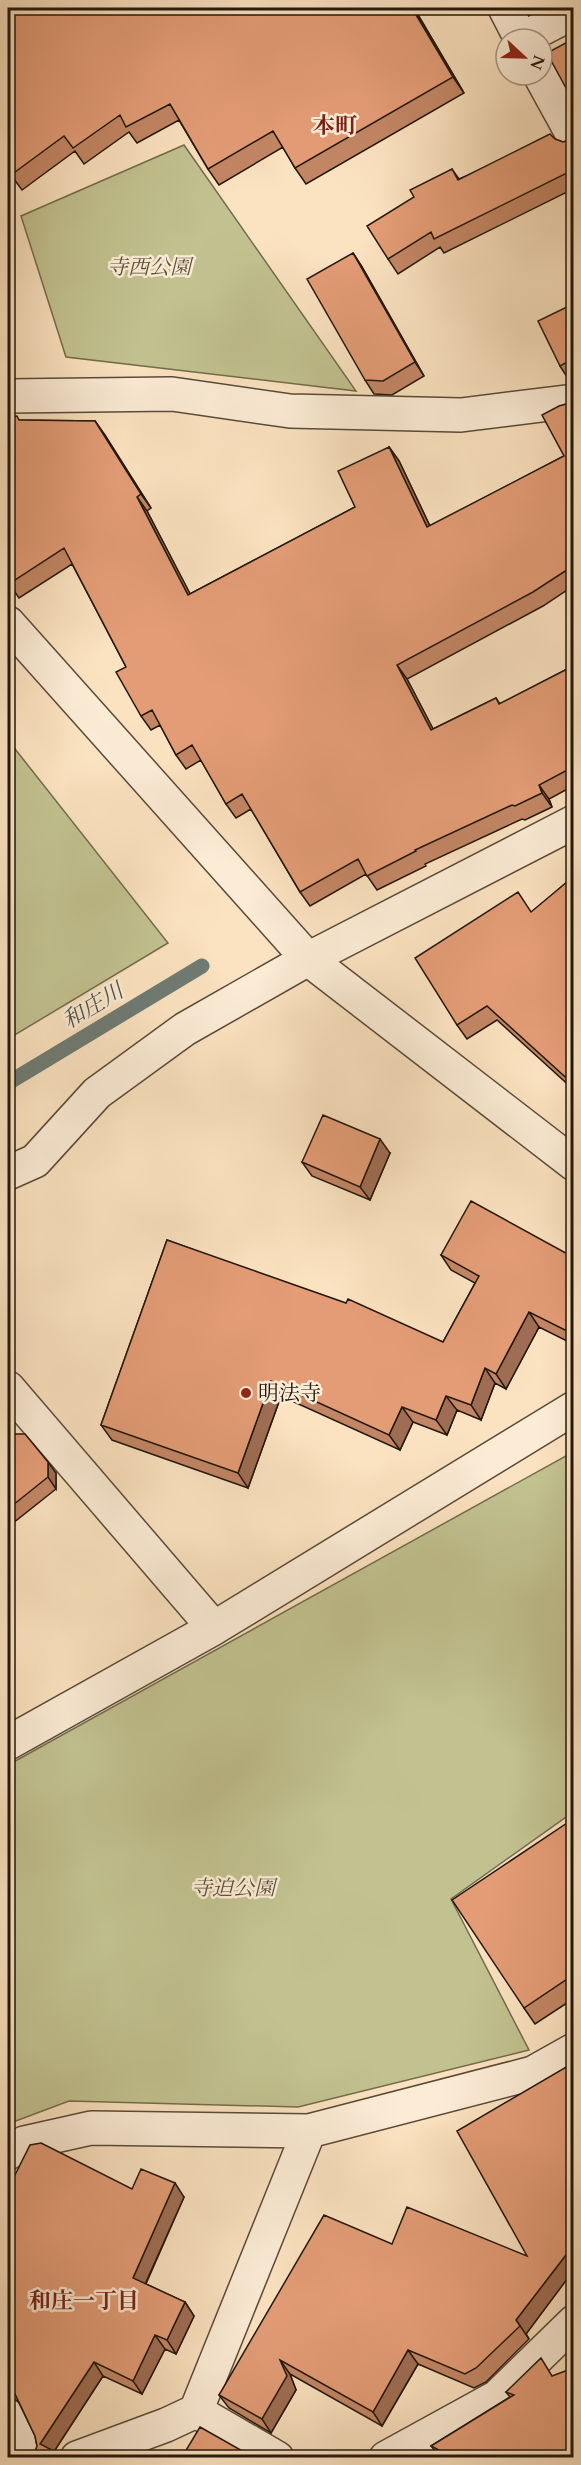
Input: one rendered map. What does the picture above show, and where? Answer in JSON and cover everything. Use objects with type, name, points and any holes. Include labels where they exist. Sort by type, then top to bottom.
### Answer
[{"type":"street","points":[[505,8],[515,27]]},
{"type":"street","points":[[544,27],[573,12]]},
{"type":"street","points":[[546,87],[573,137]]},
{"type":"street","points":[[8,396],[172,394],[290,411],[461,415],[573,401]]},
{"type":"street","points":[[8,623],[308,959],[573,1164]]},
{"type":"street","points":[[8,1173],[35,1161],[97,1093],[185,1029],[308,959],[573,822]]},
{"type":"street","points":[[8,1388],[214,1628]]},
{"type":"street","points":[[8,1743],[214,1628],[570,1412],[573,1408]]},
{"type":"street","points":[[8,2153],[24,2143],[91,2127],[309,2131],[533,2073],[573,2050]]},
{"type":"street","points":[[76,2457],[166,2425],[196,2411],[309,2131]]},
{"type":"street","points":[[386,2457],[497,2397],[573,2322]]},
{"type":"street","points":[[196,2411],[277,2457]]},
{"type":"street","points":[[8,2416],[28,2457]]},
{"type":"green space","name":"寺西公園","points":[[184,145],[356,391],[66,357],[21,216]]},
{"type":"green space","points":[[8,740],[168,943],[8,1039]]},
{"type":"green space","name":"寺迫公園","points":[[573,1452],[573,1812],[451,1899],[529,2050],[298,2107],[69,2101],[8,2124],[8,1765]]},
{"type":"building","points":[[8,8],[412,8],[453,77],[295,168],[273,131],[208,169],[170,104],[126,127],[120,115],[73,148],[64,136],[11,175],[8,170],[8,122],[10,120],[8,112]]},
{"type":"building","points":[[573,39],[573,101],[554,66],[554,49]]},
{"type":"building","points":[[550,134],[563,142],[573,139],[573,170],[434,239],[431,232],[388,259],[367,226],[414,197],[410,190],[452,169],[458,180]]},
{"type":"building","points":[[353,253],[415,362],[383,381],[365,380],[307,279]]},
{"type":"building","points":[[573,304],[573,359],[560,366],[538,321]]},
{"type":"building","points":[[573,402],[573,566],[533,592],[397,665],[431,730],[496,698],[499,704],[573,666],[573,767],[539,785],[542,793],[415,850],[367,876],[358,859],[300,892],[242,794],[226,804],[192,745],[176,755],[152,710],[141,716],[116,672],[126,667],[64,548],[9,584],[8,582],[8,417],[17,416],[19,420],[95,421],[141,494],[137,497],[188,595],[355,507],[338,471],[389,447],[427,527],[564,456],[542,415]]},
{"type":"building","points":[[573,877],[573,1084],[487,1006],[457,1025],[415,958],[518,892],[531,912]]},
{"type":"building","points":[[573,1096],[573,1109],[567,1105]]},
{"type":"building","points":[[323,1115],[380,1139],[360,1187],[302,1162]]},
{"type":"building","points":[[471,1201],[573,1257],[573,1334],[529,1312],[496,1374],[485,1368],[471,1405],[446,1396],[436,1420],[402,1407],[389,1435],[271,1381],[238,1473],[101,1425],[167,1240],[346,1303],[348,1299],[443,1342],[479,1276],[441,1255]]},
{"type":"building","points":[[11,1434],[25,1434],[48,1462],[48,1477],[8,1509],[8,1437]]},
{"type":"building","points":[[573,1816],[573,1975],[524,2008],[452,1900],[567,1823],[566,1821]]},
{"type":"building","points":[[573,2063],[573,2255],[569,2251],[516,2320],[520,2326],[476,2368],[465,2374],[408,2350],[373,2412],[280,2360],[287,2376],[262,2419],[219,2395],[324,2215],[392,2244],[407,2207],[527,2256],[457,2131]]},
{"type":"building","points":[[41,2143],[132,2189],[141,2169],[175,2183],[133,2278],[185,2302],[167,2340],[155,2335],[133,2381],[94,2362],[40,2444],[50,2449],[55,2457],[31,2457],[37,2446],[35,2436],[15,2394],[8,2387],[8,2189],[30,2145]]},
{"type":"building","points":[[541,2358],[552,2376],[573,2368],[573,2457],[452,2457],[431,2446],[514,2395],[506,2392]]},
{"type":"building","points":[[200,2427],[253,2457],[182,2457]]},
{"type":"waterway","name":"和庄川","points":[[8,1083],[202,966]]},
{"type":"place","name":"明法寺","points":[[246,1393]]},
{"type":"district","name":"本町","points":[[335,126]]},
{"type":"district","name":"和庄一丁目","points":[[84,2301]]}]
